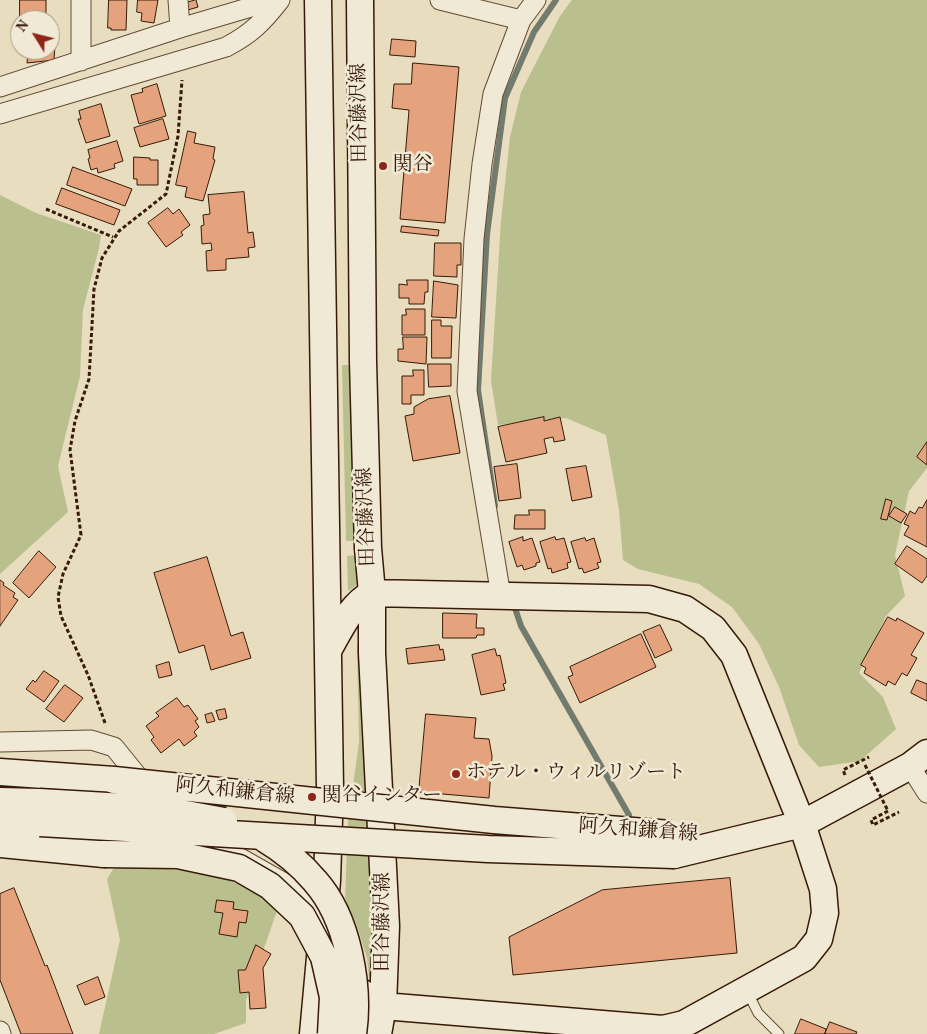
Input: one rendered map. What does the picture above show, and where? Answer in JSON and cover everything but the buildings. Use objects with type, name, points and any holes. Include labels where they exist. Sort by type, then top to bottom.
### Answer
[{"type":"main road","name":"田谷藤沢線","points":[[313,1034],[325,906],[330,788],[330,646],[322,375],[318,0]]},
{"type":"main road","name":"田谷藤沢線","points":[[360,0],[363,361],[368,548],[372,592],[374,709],[386,926],[383,1006],[378,1034]]},
{"type":"main road","points":[[320,962],[346,985],[383,1006],[663,1029],[684,1024],[804,958],[819,939],[825,914],[823,889],[802,824],[734,655],[713,628],[685,609],[649,599],[372,592],[359,600],[351,610],[330,646]]},
{"type":"main road","name":"阿久和鎌倉線","points":[[0,820],[39,812],[488,849],[673,844],[739,839],[802,824],[918,760]]},
{"type":"main road","name":"阿久和鎌倉線","points":[[0,772],[114,780],[494,820],[673,844]]},
{"type":"main road","points":[[0,801],[39,812],[159,809],[207,816],[247,828],[287,852],[317,882],[341,922],[353,974],[353,1034]]},
{"type":"main road","points":[[0,844],[104,854],[178,855],[239,868],[270,886],[302,916],[324,958],[332,997],[331,1034]]},
{"type":"street","points":[[81,0],[81,61]]},
{"type":"street","points":[[178,0],[180,28]]},
{"type":"street","points":[[0,87],[180,28],[275,0]]},
{"type":"street","points":[[0,114],[226,47],[247,36],[263,21],[280,0]]},
{"type":"street","points":[[440,0],[521,20]]},
{"type":"street","points":[[501,596],[467,391],[474,239],[482,164],[494,94],[521,20],[536,0]]},
{"type":"street","points":[[0,742],[91,740],[114,747],[177,825],[196,839],[226,850],[325,906]]},
{"type":"street","points":[[918,760],[927,793]]},
{"type":"lane","points":[[746,990],[758,1013],[779,1034]]},
{"type":"path","points":[[114,747],[88,675],[61,616],[58,597],[63,574],[81,535],[70,450],[75,421],[89,379],[94,289],[102,258],[113,237],[166,194],[178,136],[182,78],[180,61]]},
{"type":"path","points":[[46,209],[113,237]]},
{"type":"path","points":[[865,765],[888,811],[871,820],[873,825],[899,812]]},
{"type":"green space","points":[[572,0],[927,0],[927,468],[909,491],[895,555],[905,596],[886,616],[859,673],[883,697],[896,729],[860,761],[819,767],[799,745],[779,687],[759,644],[732,607],[699,584],[638,569],[623,560],[619,510],[606,435],[566,418],[498,425],[491,381],[501,221],[510,137],[521,92],[560,16]]},
{"type":"green space","points":[[0,195],[36,213],[101,235],[83,310],[80,376],[58,466],[68,512],[0,574]]},
{"type":"green space","points":[[342,365],[352,365],[357,541],[346,541]]},
{"type":"green space","points":[[357,555],[358,584],[348,591],[347,556]]},
{"type":"green space","points":[[360,643],[376,911],[373,976],[369,977],[367,958],[357,926],[345,899],[348,823],[359,742],[357,644]]},
{"type":"green space","points":[[115,866],[184,871],[217,877],[254,891],[278,908],[246,1000],[246,1023],[214,1034],[99,1034],[120,940],[107,879]]},
{"type":"waterway","points":[[495,506],[478,390],[487,234],[505,98],[534,32],[556,0]]},
{"type":"waterway","points":[[513,602],[521,626],[629,815]]},
{"type":"place","name":"関谷","points":[[383,166]]},
{"type":"place","name":"ホテル・ウィルリゾート","points":[[456,774]]},
{"type":"place","name":"関谷インター","points":[[312,797]]}]
